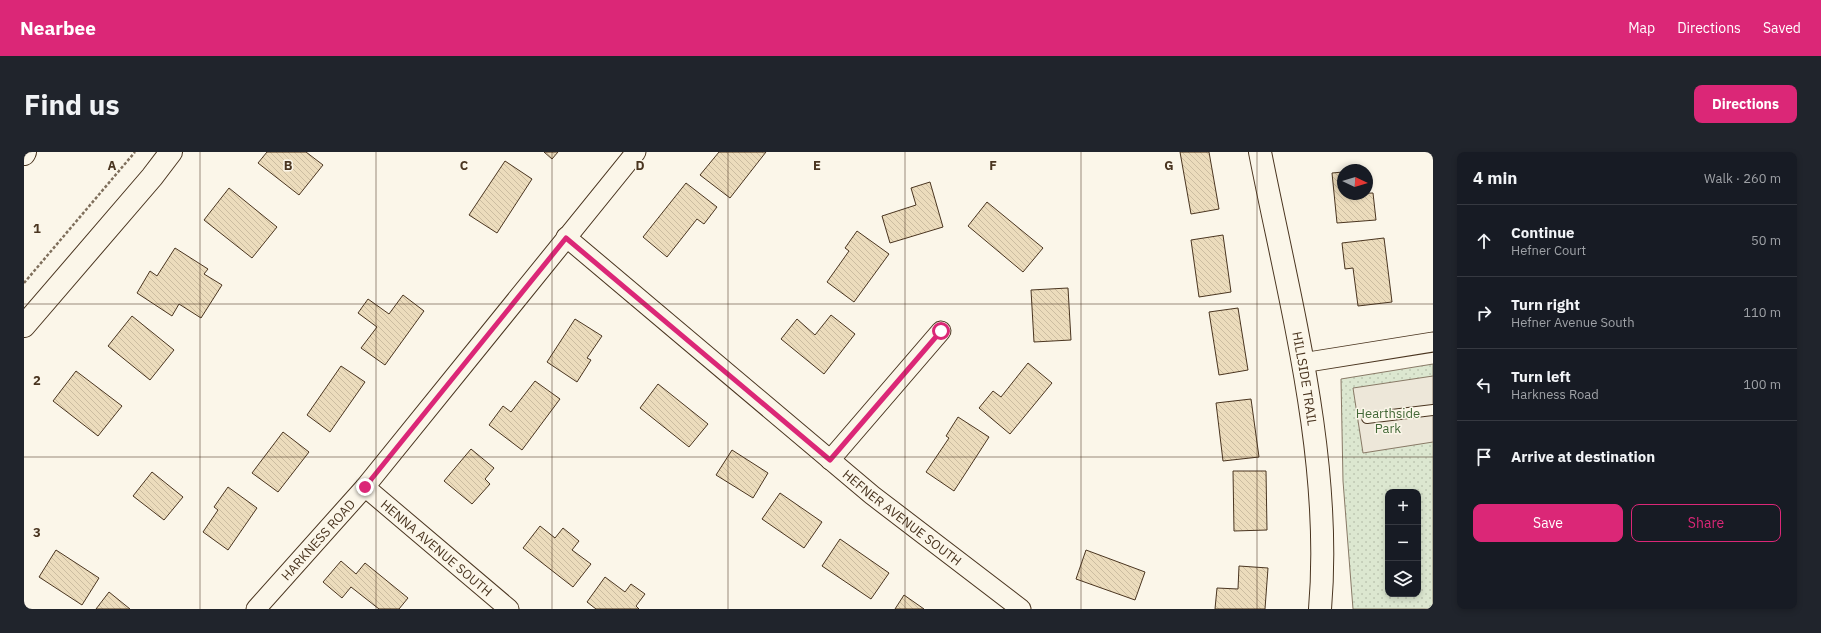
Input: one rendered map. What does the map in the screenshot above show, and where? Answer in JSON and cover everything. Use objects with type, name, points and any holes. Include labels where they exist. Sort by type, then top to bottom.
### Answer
[{"type":"street","points":[[24,326],[152,177],[171,152]]},
{"type":"street","name":"HARKNESS ROAD","points":[[256,609],[365,487],[636,152]]},
{"type":"street","name":"HILLSIDE TRAIL","points":[[1260,152],[1302,363],[1318,463],[1323,574],[1320,609]]},
{"type":"street","name":"HEFNER AVENUE SOUTH","points":[[566,238],[872,495],[1021,609]]},
{"type":"street","points":[[830,460],[941,331]]},
{"type":"street","points":[[1302,363],[1433,344]]},
{"type":"street","name":"HENNA AVENUE SOUTH","points":[[365,487],[509,609]]},
{"type":"lane","points":[[1367,418],[1433,410]]},
{"type":"path","points":[[24,283],[135,152]]},
{"type":"green space","name":"Hearthside Park","points":[[1433,364],[1433,609],[1353,609],[1343,481],[1341,379]]},
{"type":"shaded area","points":[[1433,376],[1433,442],[1363,453],[1353,388]]},
{"type":"building","points":[[267,152],[306,152],[323,165],[299,195],[258,163]]},
{"type":"building","points":[[544,152],[558,152],[552,159]]},
{"type":"building","points":[[719,152],[766,152],[730,198],[700,175]]},
{"type":"building","points":[[1180,152],[1209,152],[1219,209],[1191,214]]},
{"type":"building","points":[[505,161],[532,179],[497,233],[469,215]]},
{"type":"building","points":[[1332,173],[1337,173],[1337,200],[1373,200],[1373,193],[1376,220],[1337,223]]},
{"type":"building","points":[[930,182],[943,227],[890,243],[882,216],[916,205],[911,188]]},
{"type":"building","points":[[686,183],[717,207],[704,224],[697,219],[667,257],[643,237]]},
{"type":"building","points":[[229,188],[277,227],[252,258],[204,220]]},
{"type":"building","points":[[987,202],[1043,248],[1023,272],[968,226]]},
{"type":"building","points":[[857,231],[889,254],[854,302],[827,282],[849,251],[845,248]]},
{"type":"building","points":[[1223,235],[1231,292],[1199,297],[1191,240]]},
{"type":"building","points":[[1384,238],[1392,302],[1358,306],[1353,268],[1345,269],[1342,243]]},
{"type":"building","points":[[175,248],[208,269],[204,274],[222,285],[201,318],[179,304],[172,316],[137,293],[150,271],[157,276]]},
{"type":"building","points":[[1068,288],[1071,340],[1034,342],[1031,290]]},
{"type":"building","points":[[403,295],[424,311],[385,365],[361,348],[377,327],[358,313],[368,299],[389,314]]},
{"type":"building","points":[[1238,308],[1248,370],[1219,375],[1209,312]]},
{"type":"building","points":[[831,315],[855,334],[824,374],[781,339],[797,319],[815,335]]},
{"type":"building","points":[[132,316],[174,350],[150,380],[108,346]]},
{"type":"building","points":[[575,319],[602,336],[587,358],[591,360],[577,382],[547,362]]},
{"type":"building","points":[[1028,363],[1052,383],[1010,434],[979,408],[993,391],[1001,397]]},
{"type":"building","points":[[341,366],[365,382],[330,432],[307,415]]},
{"type":"building","points":[[76,371],[122,406],[98,436],[53,401]]},
{"type":"building","points":[[535,381],[560,399],[522,450],[489,425],[503,406],[511,412]]},
{"type":"building","points":[[658,384],[708,424],[689,447],[640,408]]},
{"type":"building","points":[[1251,399],[1259,457],[1223,461],[1216,403]]},
{"type":"building","points":[[958,417],[989,437],[954,491],[926,472],[949,438],[946,436]]},
{"type":"building","points":[[283,432],[309,452],[278,492],[252,473]]},
{"type":"building","points":[[471,449],[494,468],[485,479],[490,484],[472,504],[444,481]]},
{"type":"building","points":[[732,450],[768,473],[753,498],[716,475]]},
{"type":"building","points":[[1233,471],[1266,471],[1267,530],[1234,531]]},
{"type":"building","points":[[152,472],[183,497],[164,520],[133,496]]},
{"type":"building","points":[[228,487],[257,508],[228,550],[203,532],[218,510],[214,507]]},
{"type":"building","points":[[780,493],[822,522],[804,548],[762,519]]},
{"type":"building","points":[[540,526],[555,538],[563,528],[579,541],[572,550],[591,564],[573,587],[523,548]]},
{"type":"building","points":[[840,539],[889,573],[871,599],[822,566]]},
{"type":"building","points":[[56,550],[99,578],[82,605],[39,577]]},
{"type":"building","points":[[1086,550],[1145,572],[1135,600],[1076,579]]},
{"type":"building","points":[[341,561],[356,574],[365,563],[408,598],[399,609],[379,609],[351,587],[342,598],[323,582]]},
{"type":"building","points":[[1239,566],[1268,568],[1265,609],[1215,609],[1217,588],[1238,589]]},
{"type":"building","points":[[605,577],[625,592],[631,584],[645,594],[636,606],[639,609],[596,609],[587,602]]},
{"type":"building","points":[[109,592],[130,609],[96,609]]},
{"type":"building","points":[[904,595],[924,609],[895,609]]},
{"type":"route","points":[[365,487],[566,238],[830,460],[941,331]]}]
